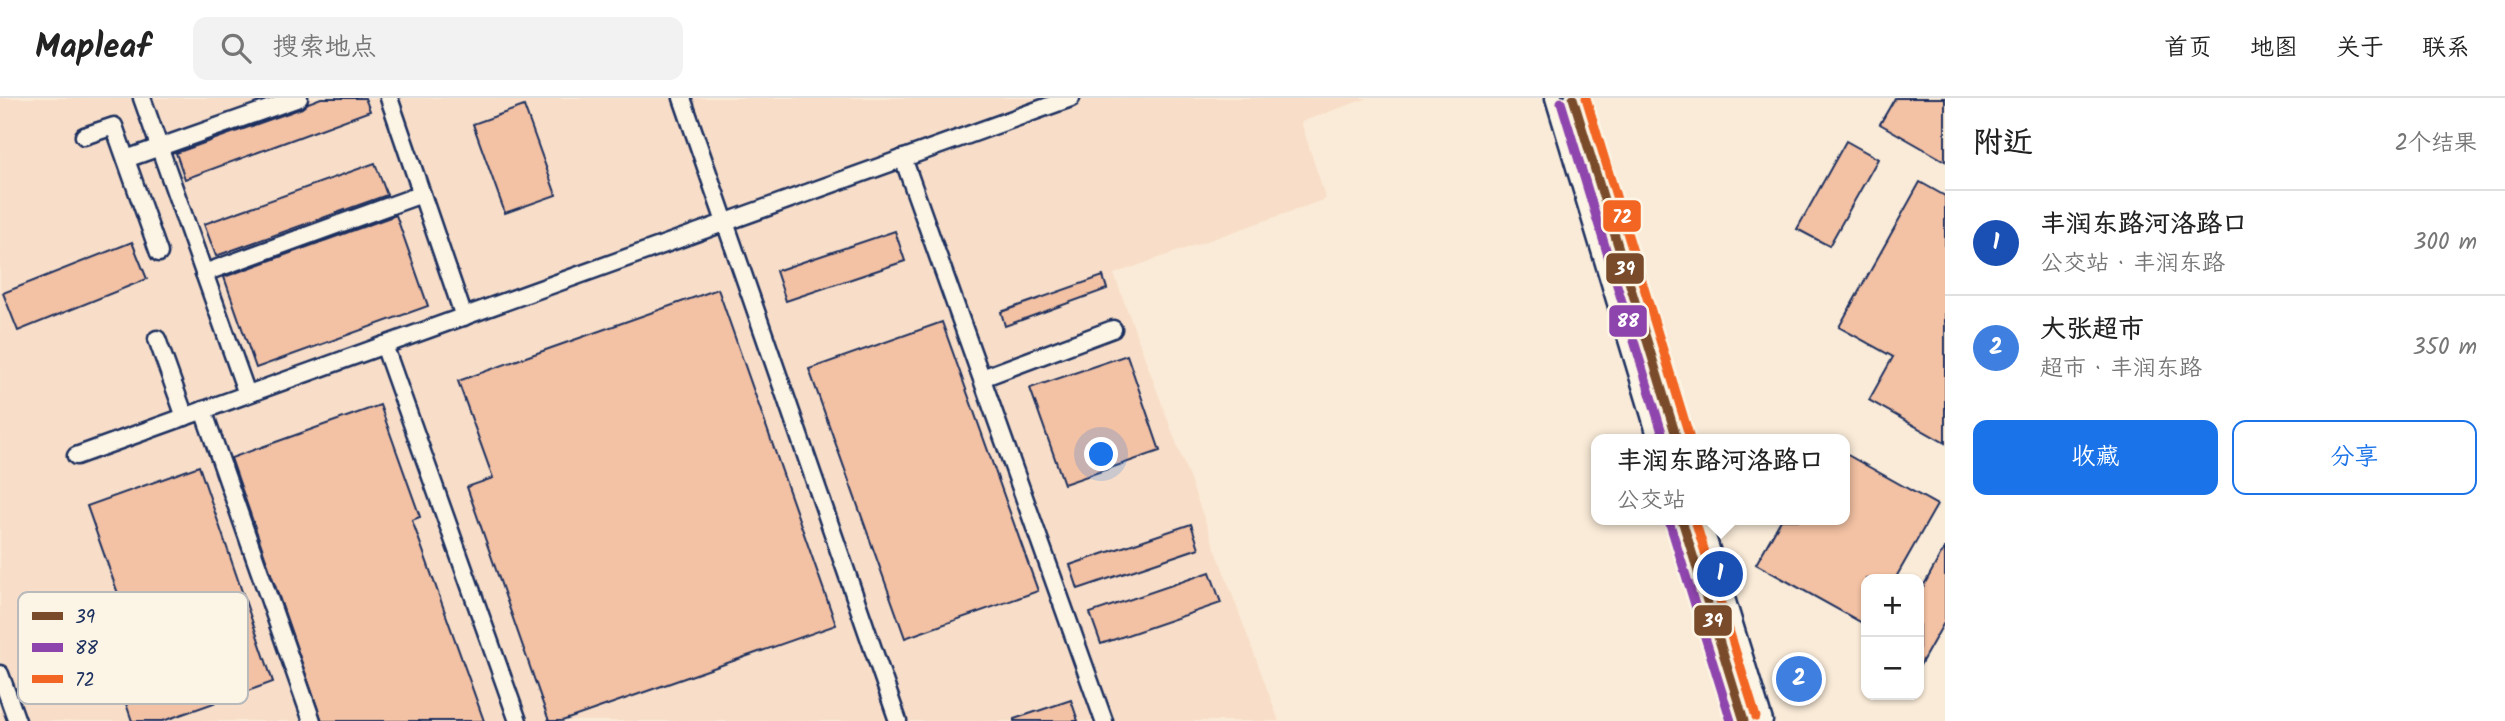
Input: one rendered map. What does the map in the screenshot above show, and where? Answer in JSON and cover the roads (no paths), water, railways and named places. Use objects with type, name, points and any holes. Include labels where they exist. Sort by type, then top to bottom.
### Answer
[{"type":"street","points":[[142,98],[247,394]]},
{"type":"street","points":[[126,159],[299,98]]},
{"type":"street","points":[[389,98],[464,317]]},
{"type":"street","points":[[682,98],[898,721]]},
{"type":"street","points":[[76,456],[903,158],[1051,101],[1071,98]]},
{"type":"street","points":[[1554,98],[1655,434]]},
{"type":"street","points":[[1573,98],[1675,434]]},
{"type":"street","points":[[84,136],[114,126],[159,253]]},
{"type":"street","points":[[903,158],[1104,721]]},
{"type":"street","points":[[204,273],[422,194]]},
{"type":"street","points":[[982,378],[1113,329]]},
{"type":"street","points":[[157,339],[185,417]]},
{"type":"street","points":[[384,345],[518,721]]},
{"type":"street","points":[[203,410],[312,721]]},
{"type":"street","points":[[1684,525],[1744,721]]},
{"type":"street","points":[[1704,525],[1764,721]]},
{"type":"street","points":[[0,674],[17,721]]},
{"type":"place","name":"丰润东路河洛路口","points":[[1720,574]]},
{"type":"place","name":"大张超市","points":[[1799,679]]}]
